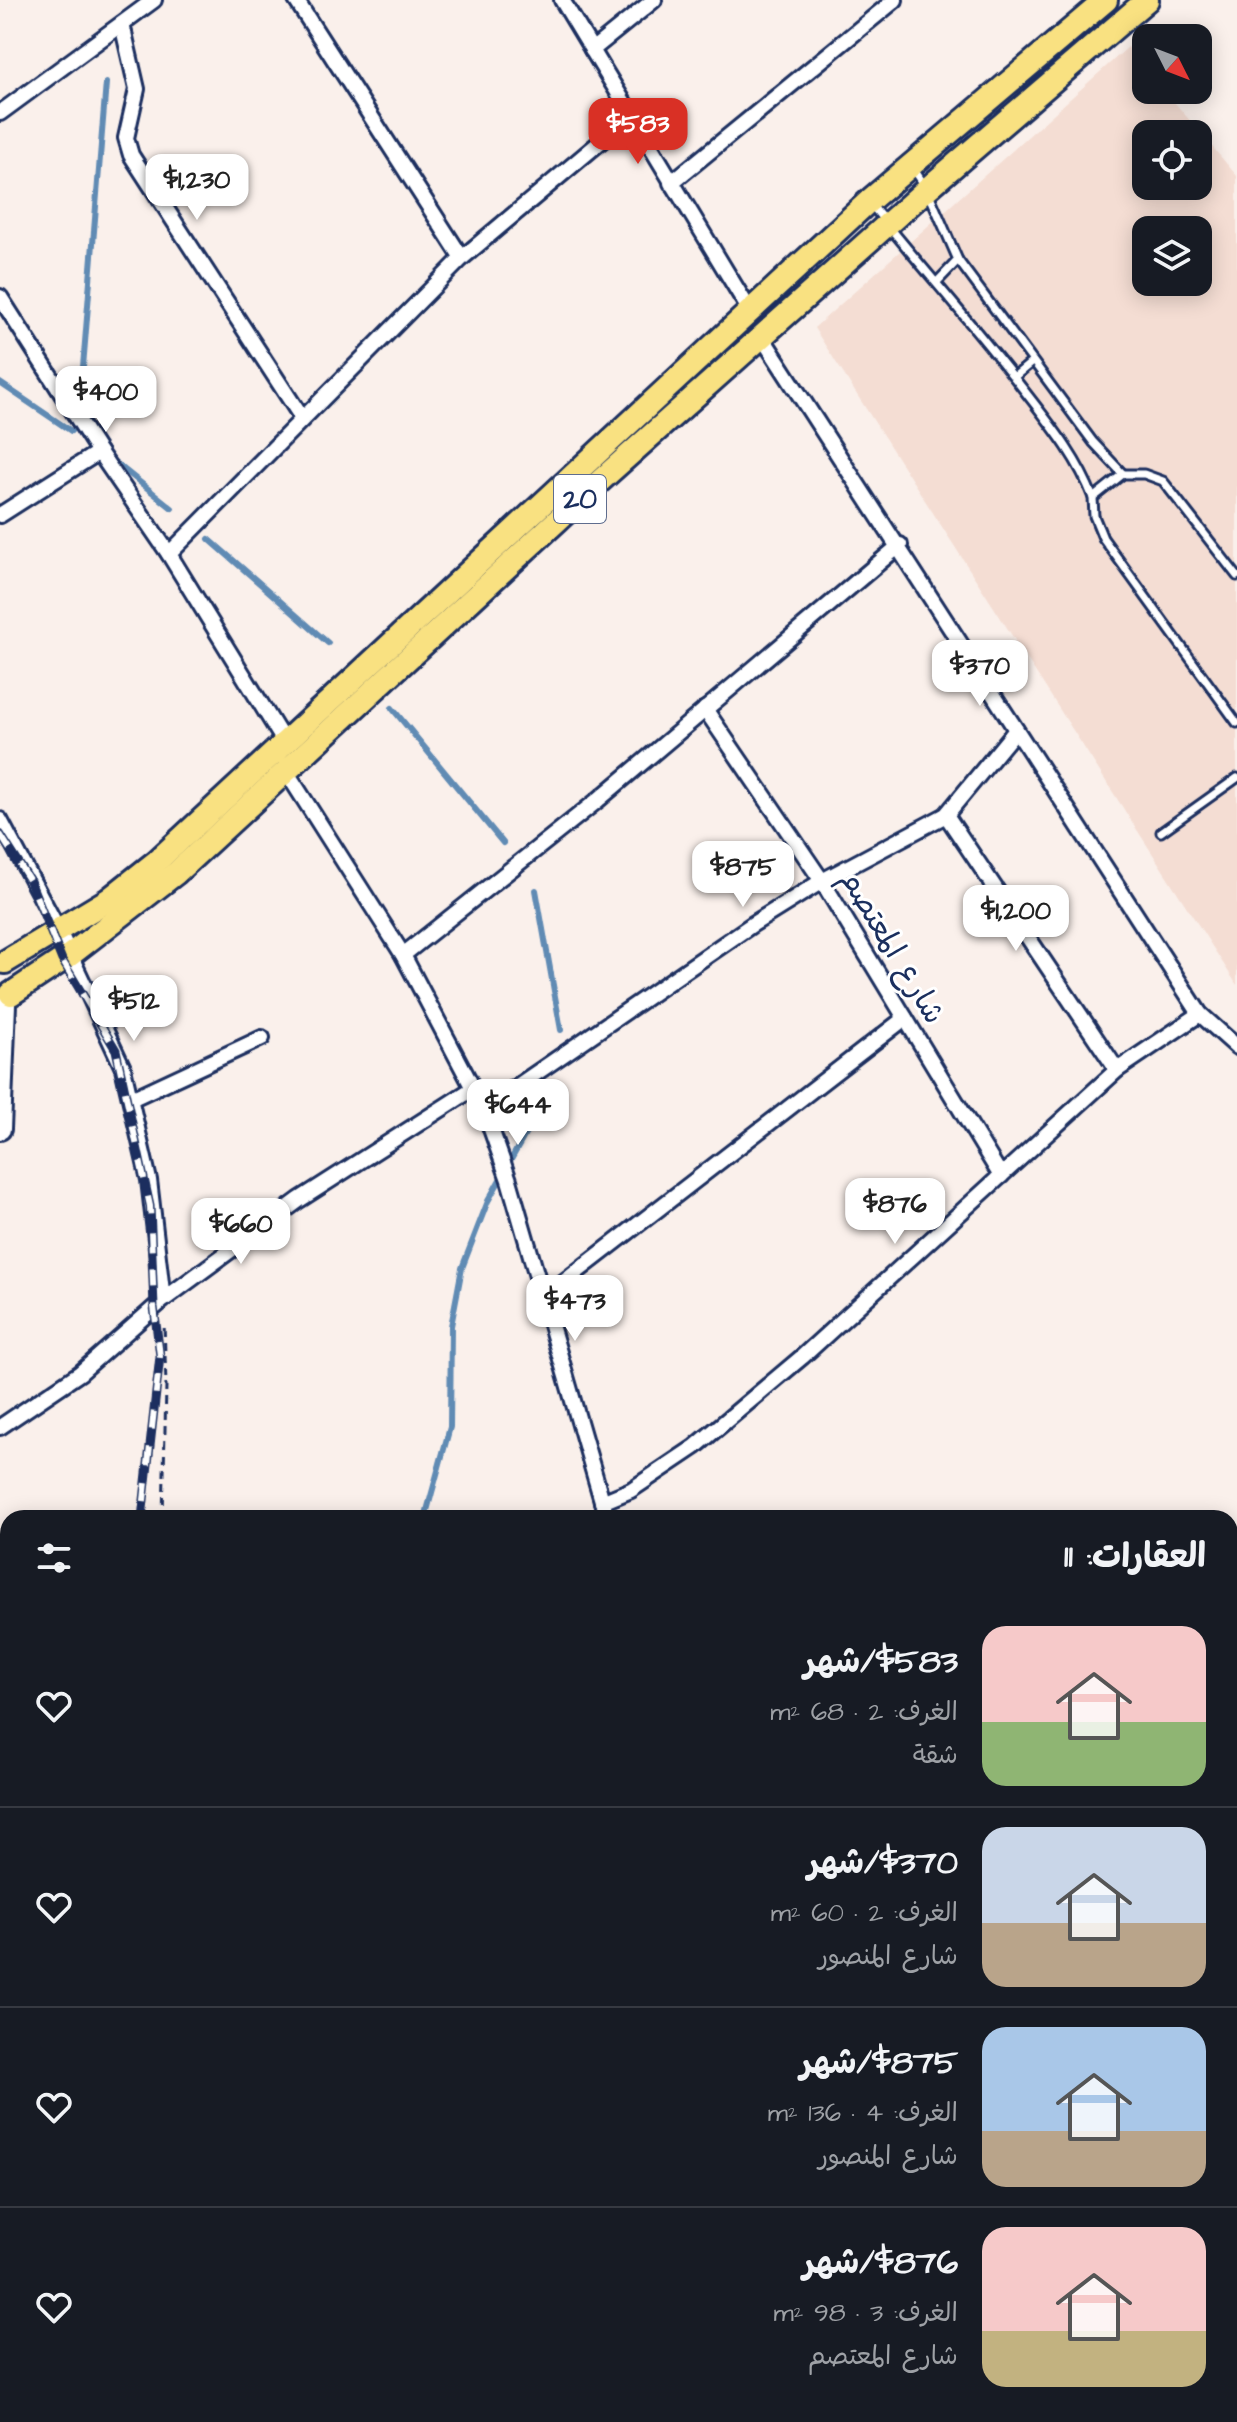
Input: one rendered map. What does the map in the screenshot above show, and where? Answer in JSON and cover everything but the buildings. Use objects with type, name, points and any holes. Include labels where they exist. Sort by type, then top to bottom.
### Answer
[{"type":"main road","name":"20","points":[[5,1002],[13,977],[2,961],[108,900],[157,861],[869,201],[1106,0]]},
{"type":"main road","name":"20","points":[[5,1002],[176,873],[887,224],[1147,0]]},
{"type":"main road","points":[[0,1129],[5,1002]]},
{"type":"street","points":[[0,113],[154,0]]},
{"type":"street","points":[[296,0],[462,258]]},
{"type":"street","points":[[562,0],[750,311]]},
{"type":"street","points":[[592,50],[654,0]]},
{"type":"street","points":[[671,183],[895,0]]},
{"type":"street","points":[[122,24],[137,89],[126,138],[131,155],[302,418]]},
{"type":"street","points":[[169,554],[462,258],[630,117]]},
{"type":"street","points":[[0,297],[99,452],[169,554],[285,743]]},
{"type":"street","points":[[762,337],[900,545],[1200,1014],[1237,1047]]},
{"type":"street","points":[[0,515],[99,452]]},
{"type":"street","points":[[403,955],[705,709],[900,545]]},
{"type":"street","name":"شارع المعتصم","points":[[705,709],[822,881],[1001,1176]]},
{"type":"street","points":[[484,1109],[822,881],[946,815],[1016,730]]},
{"type":"street","points":[[286,771],[403,955],[484,1109],[509,1180],[604,1510]]},
{"type":"street","points":[[946,815],[1117,1070]]},
{"type":"street","points":[[0,820],[58,929],[118,1053],[149,1180],[163,1300]]},
{"type":"street","points":[[602,1502],[631,1490],[695,1447],[802,1357],[1117,1070],[1200,1014]]},
{"type":"street","points":[[543,1298],[905,1018]]},
{"type":"street","points":[[131,1099],[262,1038]]},
{"type":"street","points":[[0,1427],[80,1373],[163,1300],[325,1182],[474,1088]]},
{"type":"lane","points":[[911,165],[927,189],[958,260],[1109,462],[1123,474]]},
{"type":"lane","points":[[869,201],[1014,377],[1081,466],[1103,538],[1237,723]]},
{"type":"lane","points":[[937,282],[958,260]]},
{"type":"lane","points":[[1014,377],[1032,362]]},
{"type":"lane","points":[[1093,498],[1123,474],[1144,474],[1163,481],[1237,576]]},
{"type":"lane","points":[[1161,832],[1237,778]]},
{"type":"path","points":[[163,1300],[166,1386],[163,1510]]},
{"type":"shaded area","points":[[1128,47],[1132,52],[1132,104],[1176,104],[1189,120],[1132,120],[1132,200],[1212,200],[1212,147],[1237,176],[1237,985],[814,328]]},
{"type":"waterway","points":[[88,424],[80,404],[106,83]]},
{"type":"waterway","points":[[0,383],[71,431]]},
{"type":"waterway","points":[[116,463],[172,508]]},
{"type":"waterway","points":[[209,539],[328,643]]},
{"type":"waterway","points":[[392,708],[503,843]]},
{"type":"waterway","points":[[536,890],[561,1030]]},
{"type":"waterway","points":[[427,1510],[450,1427],[451,1326],[462,1268],[488,1201],[548,1093]]},
{"type":"railway","points":[[0,834],[30,881],[62,960],[116,1050],[150,1206],[154,1307],[160,1356],[143,1510]]}]
